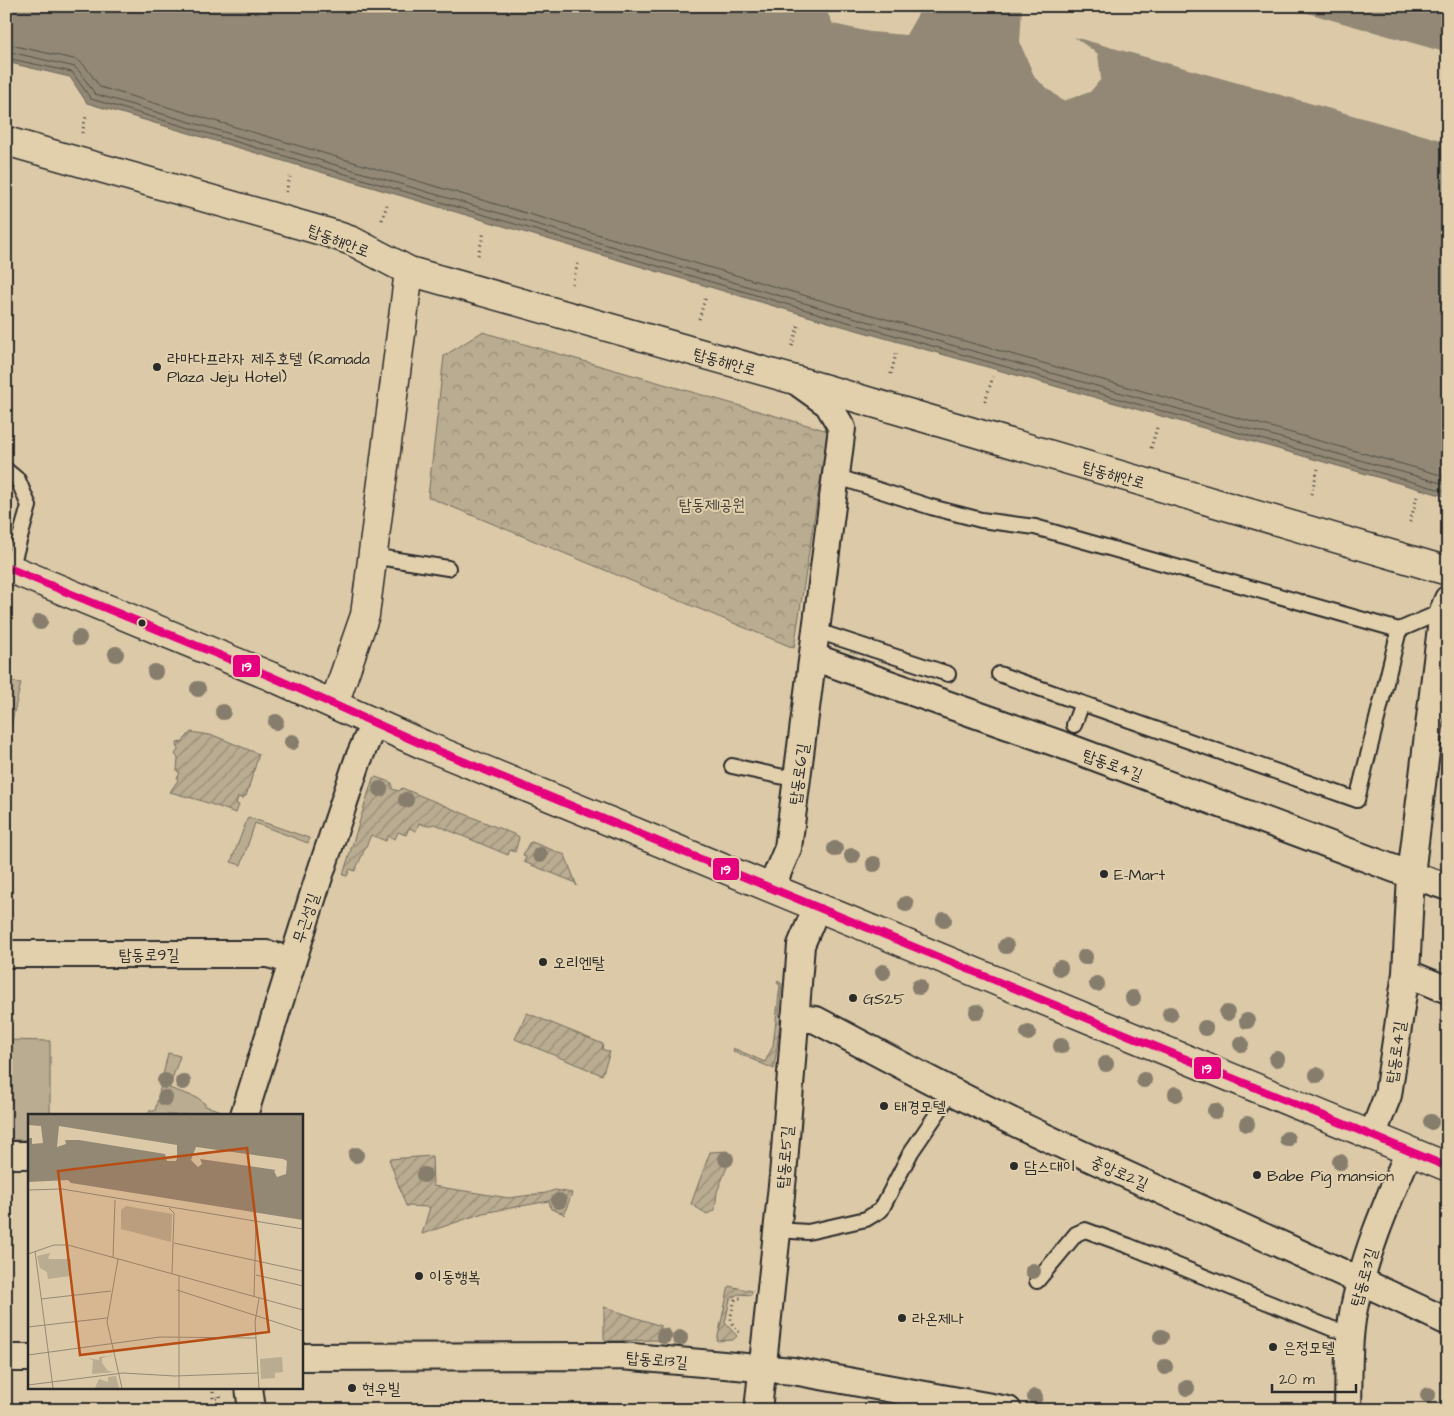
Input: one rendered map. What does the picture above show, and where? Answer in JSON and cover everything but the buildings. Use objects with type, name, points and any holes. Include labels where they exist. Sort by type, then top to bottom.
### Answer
[{"type":"street","name":"탑동해안로","points":[[6,141],[329,233],[352,241],[409,271],[795,380],[1448,571]]},
{"type":"street","points":[[334,704],[365,615],[409,271]]},
{"type":"street","name":"탑동로6길","points":[[771,888],[788,848],[842,428],[828,404],[795,380]]},
{"type":"street","points":[[8,568],[270,676],[424,745],[1448,1167]]},
{"type":"street","name":"탑동로4길","points":[[1372,1136],[1388,1095],[1406,973],[1411,875],[1445,605]]},
{"type":"street","name":"탑동로4길","points":[[813,657],[1065,746],[1411,875],[1448,887]]},
{"type":"street","name":"무근성길","points":[[244,1114],[291,960],[358,760],[374,723]]},
{"type":"street","name":"탑동로5길","points":[[758,1410],[778,1230],[801,945],[817,906]]},
{"type":"street","name":"탑동로9길","points":[[6,954],[267,954],[291,960]]},
{"type":"street","points":[[1406,973],[1448,990]]},
{"type":"street","name":"중앙로2길","points":[[795,1017],[816,1020],[949,1091],[1046,1138],[1361,1280],[1448,1322]]},
{"type":"street","name":"탑동로3길","points":[[1348,1410],[1350,1332],[1356,1299],[1370,1249],[1409,1151]]},
{"type":"street","points":[[6,1155],[28,1155]]},
{"type":"street","name":"탑동로13길","points":[[302,1357],[621,1356],[793,1371],[1008,1410]]},
{"type":"street","points":[[6,1358],[28,1358]]},
{"type":"street","points":[[248,1388],[252,1410]]},
{"type":"lane","points":[[6,470],[18,480],[29,506],[8,568]]},
{"type":"lane","points":[[835,476],[940,509],[981,520],[1035,527],[1399,630],[1445,605]]},
{"type":"lane","points":[[372,556],[448,568]]},
{"type":"lane","points":[[999,674],[1358,800],[1399,630]]},
{"type":"lane","points":[[817,631],[948,674]]},
{"type":"lane","points":[[1074,725],[1082,703]]},
{"type":"lane","points":[[732,766],[798,780]]},
{"type":"lane","points":[[778,1230],[808,1232],[866,1219],[880,1210],[911,1152],[941,1108],[949,1091]]},
{"type":"lane","points":[[1036,1281],[1076,1234],[1085,1230],[1333,1329],[1350,1332]]},
{"type":"path","points":[[81,134],[86,117]]},
{"type":"path","points":[[286,193],[290,177]]},
{"type":"path","points":[[382,220],[387,205]]},
{"type":"path","points":[[478,255],[484,232]]},
{"type":"path","points":[[572,284],[579,260]]},
{"type":"path","points":[[699,319],[706,296]]},
{"type":"path","points":[[792,346],[799,323]]},
{"type":"path","points":[[891,374],[897,350]]},
{"type":"path","points":[[985,401],[993,377]]},
{"type":"path","points":[[1151,448],[1158,424]]},
{"type":"path","points":[[1311,494],[1318,469]]},
{"type":"path","points":[[1410,522],[1418,497]]},
{"type":"path","points":[[742,1334],[733,1326],[730,1320],[735,1300],[746,1298]]},
{"type":"path","points":[[213,1388],[215,1399],[220,1396],[220,1388]]},
{"type":"green space","name":"탑동제1공원","points":[[482,332],[828,431],[794,648],[428,497],[444,356]]},
{"type":"green space","points":[[6,681],[21,683],[6,746]]},
{"type":"green space","points":[[191,732],[215,736],[259,754],[246,796],[243,799],[238,797],[236,804],[239,805],[236,813],[170,792],[180,773],[177,771],[178,758],[175,754],[178,750],[177,743],[182,742]]},
{"type":"green space","points":[[376,777],[392,783],[392,789],[399,791],[402,788],[518,836],[515,852],[510,850],[508,855],[434,824],[427,826],[419,823],[416,831],[409,828],[406,835],[398,832],[395,839],[388,836],[386,841],[371,835],[355,871],[350,869],[347,876],[343,875],[373,778]]},
{"type":"green space","points":[[248,817],[309,838],[308,843],[255,823],[241,865],[231,862]]},
{"type":"green space","points":[[532,842],[565,855],[577,886],[574,882],[524,862],[526,857],[523,855],[529,843]]},
{"type":"green space","points":[[778,981],[782,984],[779,1015],[781,1016],[774,1069],[733,1051],[734,1048],[765,1062],[773,1046],[780,985],[777,983]]},
{"type":"green space","points":[[527,1013],[603,1044],[602,1049],[610,1052],[602,1075],[515,1039]]},
{"type":"green space","points":[[6,1040],[50,1041],[50,1114],[28,1114],[28,1140],[6,1140]]},
{"type":"green space","points":[[168,1053],[180,1056],[169,1088],[198,1098],[205,1106],[219,1110],[218,1114],[149,1114],[149,1111],[155,1111]]},
{"type":"green space","points":[[728,1151],[731,1157],[717,1192],[715,1210],[707,1214],[691,1204],[710,1152]]},
{"type":"green space","points":[[432,1156],[433,1186],[509,1198],[555,1190],[572,1193],[564,1215],[551,1209],[549,1201],[483,1213],[422,1234],[430,1207],[406,1206],[389,1159]]},
{"type":"green space","points":[[729,1286],[752,1291],[751,1295],[738,1294],[730,1299],[725,1323],[737,1336],[733,1340],[717,1341]]},
{"type":"green space","points":[[604,1307],[661,1326],[659,1336],[661,1340],[606,1341],[604,1338]]},
{"type":"water","points":[[6,6],[1448,6],[1448,497],[835,324],[87,103],[70,77],[6,62]]},
{"type":"pier","points":[[824,6],[919,6],[918,14],[906,35],[870,32],[833,24]]},
{"type":"pier","points":[[1022,6],[1283,6],[1448,53],[1448,142],[1074,37],[1098,54],[1101,79],[1090,92],[1063,101],[1035,78],[1020,43]]},
{"type":"transit line","name":"19","points":[[6,567],[270,676],[424,745],[1448,1167]]},
{"type":"place","name":"라마다프라자 제주호텔 (Ramada Plaza Jeju Hotel)","points":[[157,367]]},
{"type":"place","name":"E-Mart","points":[[1104,874]]},
{"type":"place","name":"오리엔탈","points":[[543,962]]},
{"type":"place","name":"GS25","points":[[853,998]]},
{"type":"place","name":"태경모텔","points":[[884,1106]]},
{"type":"place","name":"담스대이","points":[[1014,1166]]},
{"type":"place","name":"Babe Pig mansion","points":[[1257,1175]]},
{"type":"place","name":"이동행복","points":[[419,1276]]},
{"type":"place","name":"라온제나","points":[[902,1318]]},
{"type":"place","name":"은정모텔","points":[[1273,1347]]},
{"type":"place","name":"현우빌","points":[[352,1388]]}]
